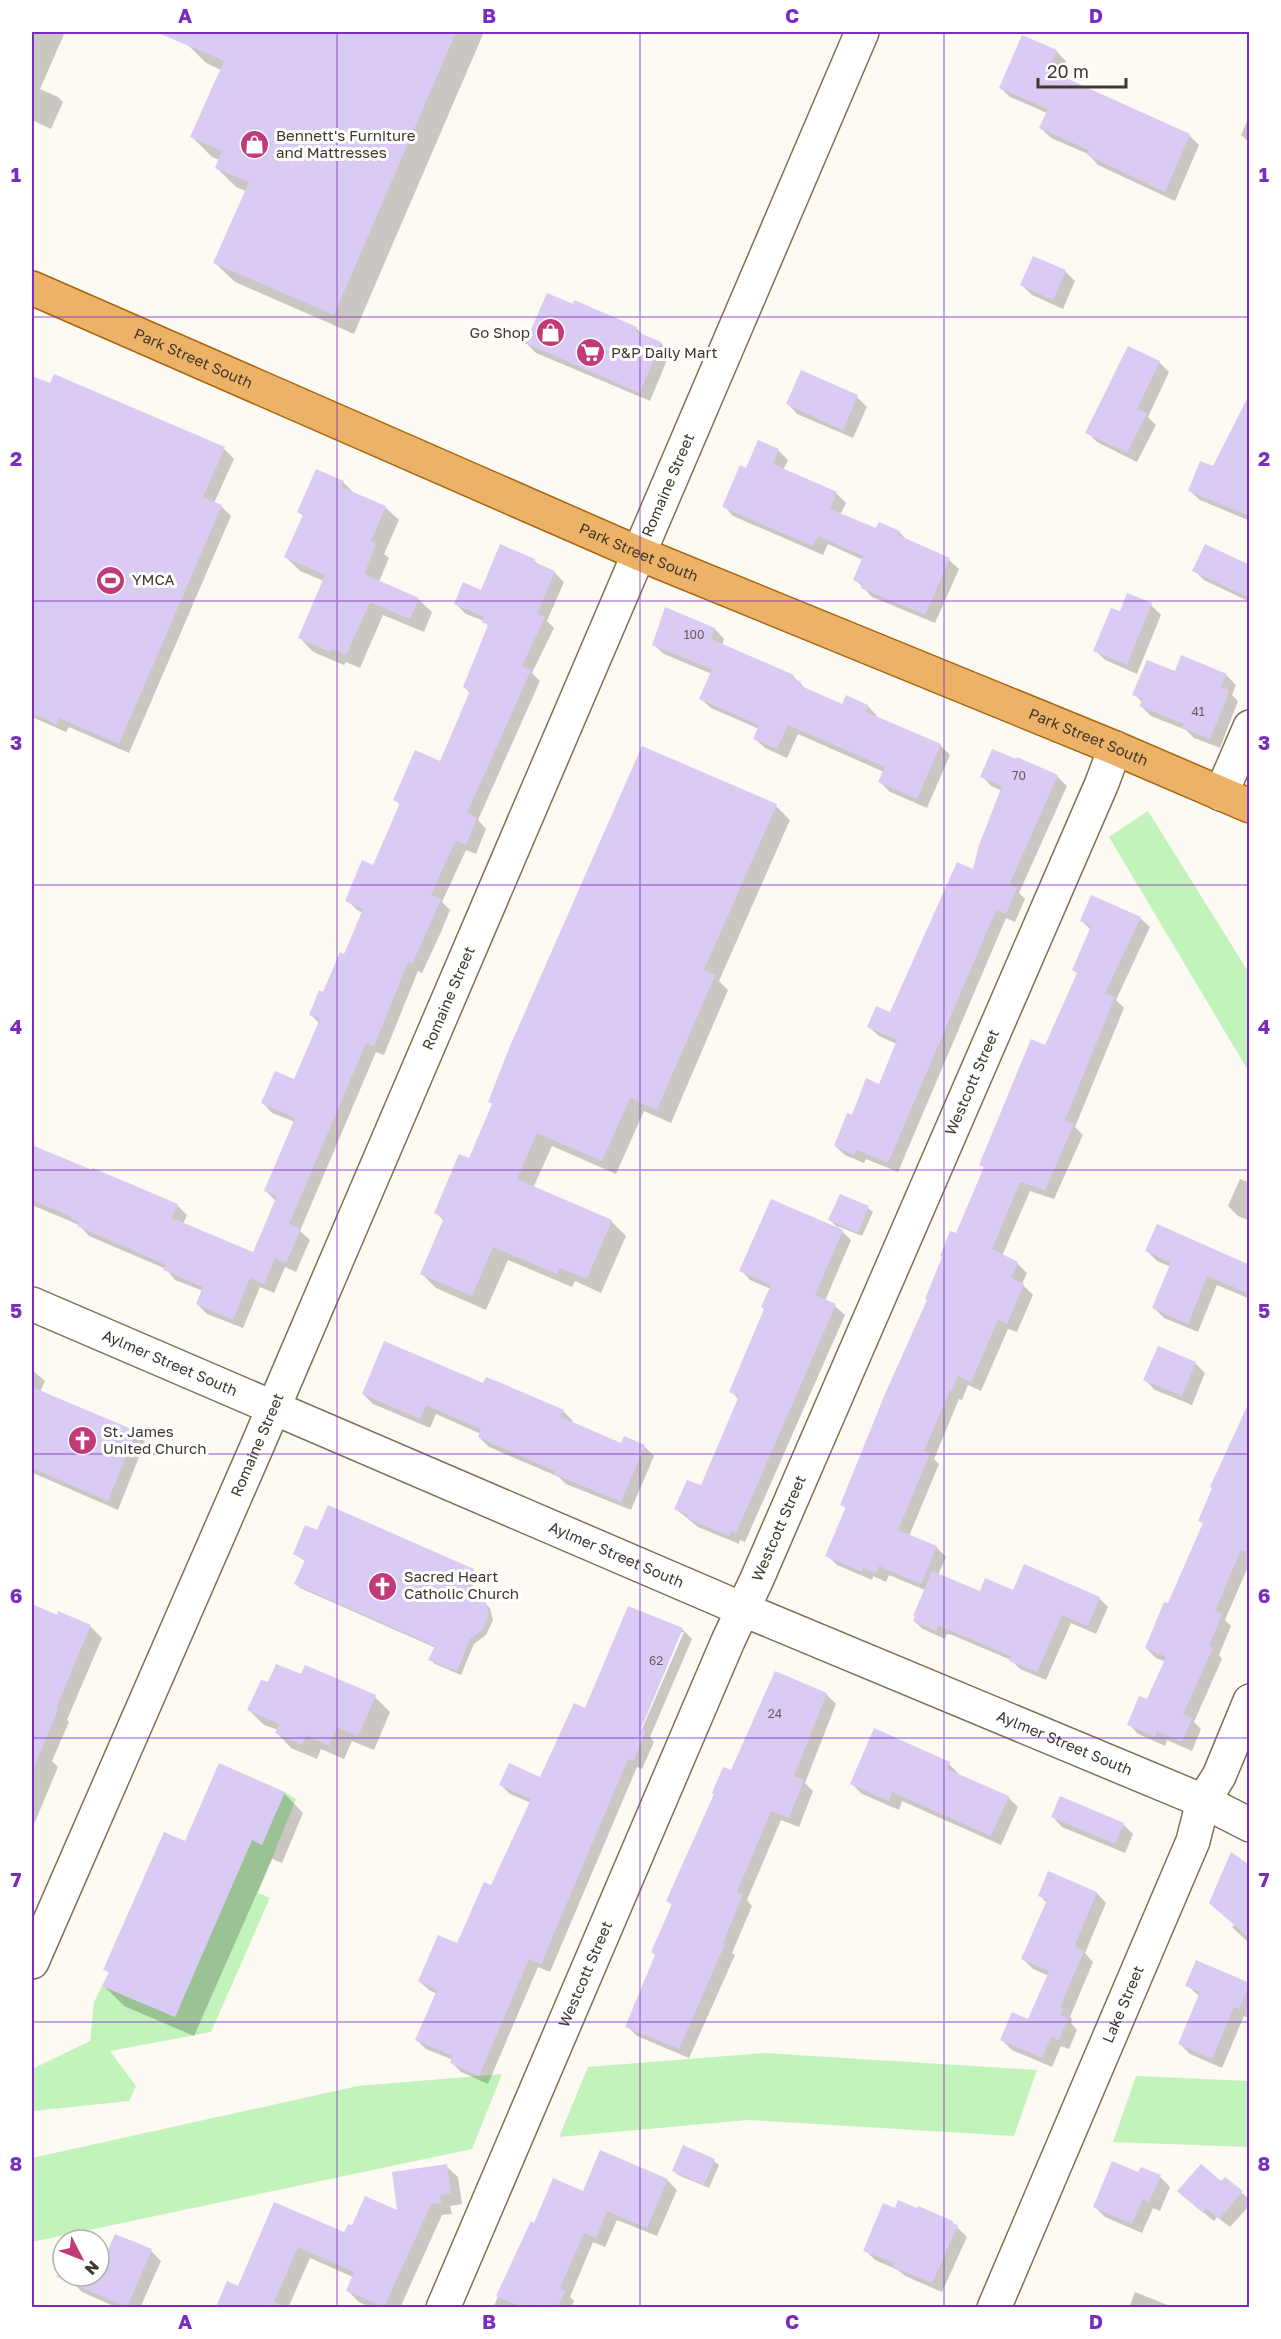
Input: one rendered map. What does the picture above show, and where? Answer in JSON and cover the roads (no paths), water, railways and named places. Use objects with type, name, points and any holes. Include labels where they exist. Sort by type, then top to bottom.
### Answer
[{"type":"main road","name":"Park Street South","points":[[32,288],[640,554],[1115,748],[1235,800]]},
{"type":"street","name":"Romaine Street","points":[[32,1962],[273,1408],[862,32]]},
{"type":"street","points":[[1235,800],[1250,727]]},
{"type":"street","name":"Westcott Street","points":[[443,2307],[742,1609],[1102,783],[1115,748]]},
{"type":"street","name":"Aylmer Street South","points":[[32,1304],[742,1609],[1203,1801],[1250,1825]]},
{"type":"street","name":"Lake Street","points":[[994,2307],[1193,1841],[1203,1801],[1219,1776],[1250,1701]]},
{"type":"place","name":"Bennett's Furniture and Mattresses","points":[[255,145]]},
{"type":"place","name":"Go Shop","points":[[551,333]]},
{"type":"place","name":"P&P Daily Mart","points":[[590,353]]},
{"type":"place","name":"YMCA","points":[[111,580]]},
{"type":"place","name":"St. James United Church","points":[[82,1441]]},
{"type":"place","name":"Sacred Heart Catholic Church","points":[[383,1586]]}]
